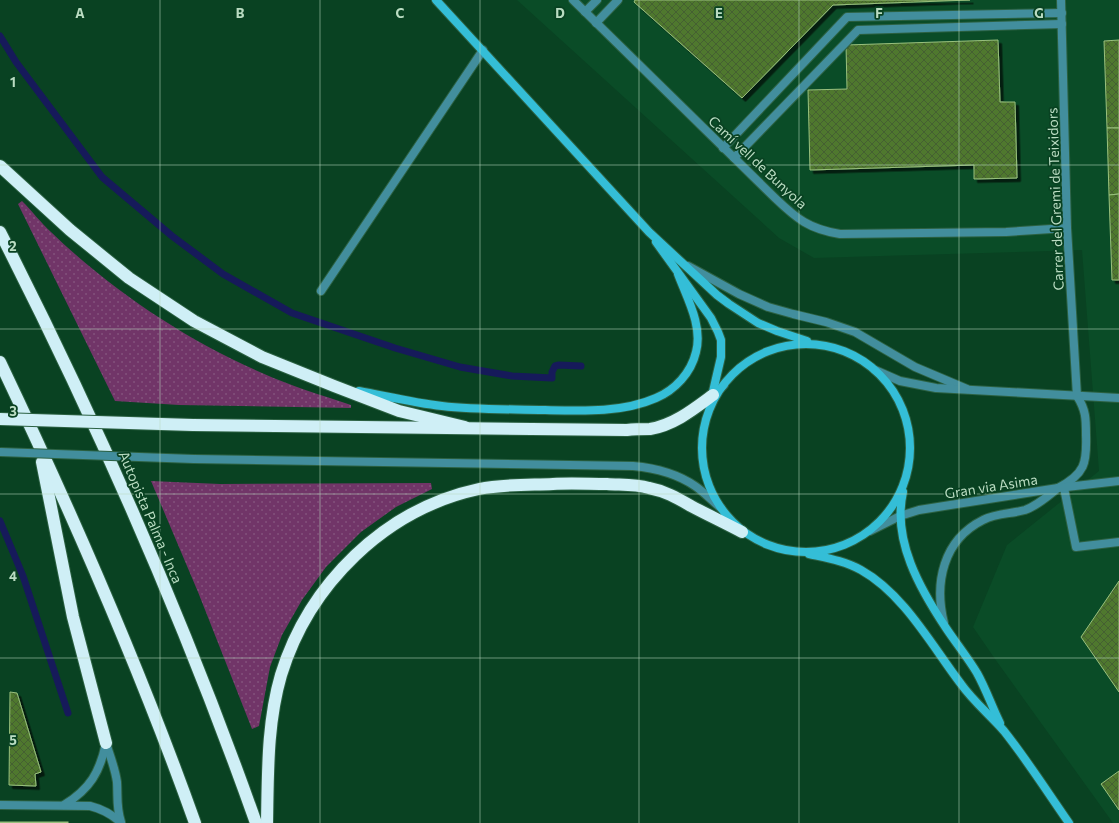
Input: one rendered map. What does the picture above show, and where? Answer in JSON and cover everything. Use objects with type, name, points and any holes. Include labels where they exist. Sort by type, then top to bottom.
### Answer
[{"type":"highway","points":[[0,166],[70,230],[130,278],[194,321],[262,357],[334,386],[399,411],[466,427]]},
{"type":"highway","name":"Autopista Palma - Inca","points":[[0,232],[80,394],[144,537],[210,699],[256,823]]},
{"type":"highway","points":[[0,362],[37,439],[106,594],[143,684],[195,823]]},
{"type":"highway","points":[[0,419],[193,424],[627,430],[651,428],[669,423],[683,416],[713,394]]},
{"type":"highway","points":[[37,439],[74,617],[106,743]]},
{"type":"highway","points":[[268,823],[268,756],[271,726],[281,675],[293,644],[311,608],[332,581],[355,555],[390,527],[429,505],[462,493],[497,486],[568,484],[636,485],[660,490],[669,493],[742,532]]},
{"type":"main road","points":[[436,0],[649,232],[729,304],[758,323],[777,331],[848,354],[863,361],[875,370],[898,397],[911,448],[910,465],[905,483],[900,516],[905,544],[913,568],[925,592],[945,626],[977,673],[1004,731]]},
{"type":"main road","points":[[649,232],[711,318],[721,340],[721,357],[708,416]]},
{"type":"main road","points":[[334,386],[443,406],[473,408],[588,410],[631,406],[648,401],[665,394],[682,380],[696,353],[698,339],[694,314],[678,274]]},
{"type":"main road","points":[[818,344],[796,344],[768,352],[736,372],[714,399],[703,432],[702,451],[704,469],[710,487],[721,508],[729,520],[742,532],[768,545],[829,558],[850,565],[861,570],[883,585],[925,633],[961,685],[1004,731],[1069,823]]},
{"type":"main road","points":[[798,552],[830,550],[843,546],[870,530],[889,512],[905,483]]},
{"type":"street","name":"Camí vell de Bunyola","points":[[573,0],[775,198],[808,225],[828,232],[840,234],[1006,232],[1067,228]]},
{"type":"street","points":[[585,12],[597,0]]},
{"type":"street","points":[[596,23],[618,0]]},
{"type":"street","name":"Carrer del Gremi de Teixidors","points":[[1061,0],[1067,228],[1077,396]]},
{"type":"street","points":[[723,148],[847,17],[1062,13]]},
{"type":"street","points":[[734,158],[858,30],[1062,24]]},
{"type":"street","points":[[321,291],[483,50]]},
{"type":"street","points":[[686,265],[739,294],[761,304],[826,322],[855,332],[915,367],[972,390]]},
{"type":"street","points":[[875,370],[900,381],[946,389],[1119,398]]},
{"type":"street","points":[[713,394],[724,385]]},
{"type":"street","points":[[945,626],[940,608],[939,597],[941,574],[948,555],[961,536],[975,525],[992,516],[1027,509],[1062,488],[1078,474],[1086,455],[1086,416],[1083,406],[1077,396]]},
{"type":"street","points":[[0,452],[194,459],[633,466],[660,470],[684,479],[695,486],[721,508]]},
{"type":"street","name":"Gran via Asima","points":[[870,530],[900,516],[919,510],[1062,488],[1119,481]]},
{"type":"street","points":[[1062,488],[1076,547],[1119,542]]},
{"type":"street","points":[[63,806],[83,792],[91,782],[102,760],[106,743]]},
{"type":"street","points":[[106,743],[117,782],[117,806],[121,823]]},
{"type":"street","points":[[0,805],[90,806],[101,808],[121,823]]},
{"type":"shaded area","points":[[517,0],[1119,0],[1119,823],[1113,823],[973,627],[1007,545],[1099,471],[1082,250],[814,258],[779,238]]},
{"type":"shaded area","points":[[22,201],[47,228],[74,253],[99,274],[150,312],[205,345],[234,360],[273,378],[351,405],[351,408],[179,405],[115,401],[18,204]]},
{"type":"shaded area","points":[[151,481],[220,484],[431,483],[432,489],[396,507],[361,532],[326,567],[302,600],[282,635],[270,667],[259,726],[252,729],[198,592]]},
{"type":"building","points":[[635,0],[970,0],[833,5],[742,98],[634,2]]},
{"type":"building","points":[[998,40],[1000,102],[1015,102],[1017,178],[974,179],[974,165],[810,170],[808,90],[847,89],[846,45]]},
{"type":"building","points":[[1119,40],[1119,128],[1107,128],[1104,41]]},
{"type":"building","points":[[1107,128],[1119,128],[1119,194],[1109,195]]},
{"type":"building","points":[[1119,194],[1119,280],[1112,280],[1109,195]]},
{"type":"building","points":[[1119,581],[1119,692],[1081,637]]},
{"type":"building","points":[[10,692],[17,693],[41,772],[35,774],[36,786],[9,785]]},
{"type":"building","points":[[1119,771],[1119,810],[1101,784]]},
{"type":"building","points":[[68,822],[68,823],[0,823]]},
{"type":"waterway","points":[[0,36],[16,62],[102,177],[172,236],[223,274],[292,313],[395,348],[460,367],[512,376],[552,378],[552,372],[555,366],[581,366]]},
{"type":"waterway","points":[[0,521],[23,576],[68,713]]}]
